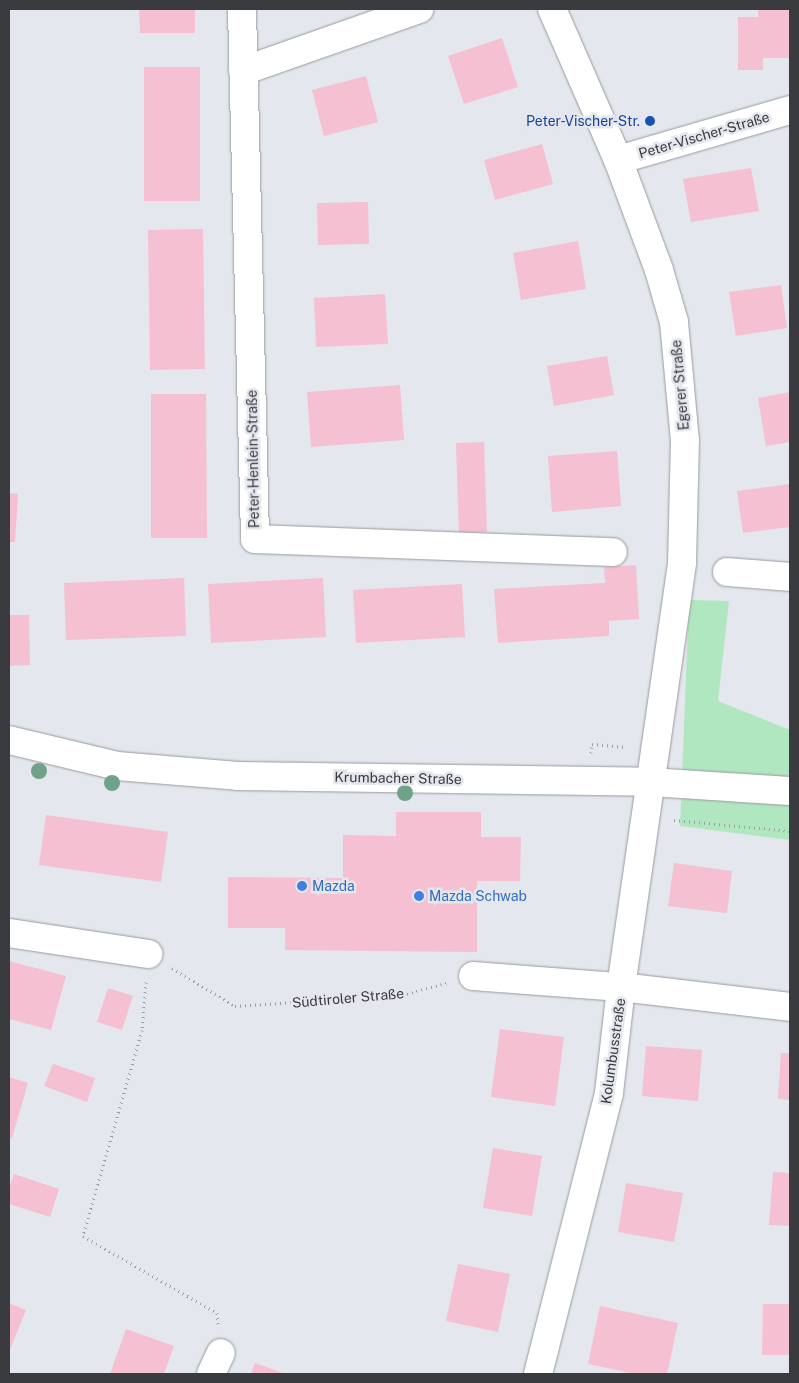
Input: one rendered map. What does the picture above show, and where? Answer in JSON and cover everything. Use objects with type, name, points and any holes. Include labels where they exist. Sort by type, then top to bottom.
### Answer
[{"type":"street","name":"Peter-Henlein-Straße","points":[[242,9],[255,539],[613,552]]},
{"type":"street","points":[[243,71],[419,9]]},
{"type":"street","name":"Egerer Straße","points":[[552,9],[618,160],[659,270],[674,322],[685,441],[682,562],[650,782]]},
{"type":"street","name":"Peter-Vischer-Straße","points":[[618,160],[790,110]]},
{"type":"street","points":[[727,572],[790,577]]},
{"type":"street","name":"Krumbacher Straße","points":[[9,740],[117,766],[238,776],[650,782],[790,791]]},
{"type":"street","name":"Kolumbusstraße","points":[[538,1374],[609,1093],[621,987],[650,782]]},
{"type":"street","points":[[9,933],[148,954]]},
{"type":"street","points":[[473,976],[621,987],[790,1007]]},
{"type":"path","points":[[645,818],[790,831]]},
{"type":"path","points":[[148,954],[142,1030],[83,1236],[217,1313],[216,1364]]},
{"type":"path","name":"Südtiroler Straße","points":[[148,954],[236,1006],[402,995],[473,976]]},
{"type":"green space","points":[[689,600],[729,601],[718,701],[790,730],[790,840],[680,826]]},
{"type":"building","points":[[139,9],[195,9],[195,33],[140,33]]},
{"type":"building","points":[[758,9],[790,9],[790,58],[763,58],[763,70],[738,70],[738,17],[758,17]]},
{"type":"building","points":[[502,38],[518,87],[464,104],[448,56]]},
{"type":"building","points":[[144,67],[200,67],[200,201],[144,201]]},
{"type":"building","points":[[366,76],[378,122],[324,136],[312,90]]},
{"type":"building","points":[[542,144],[553,184],[495,200],[484,160]]},
{"type":"building","points":[[751,168],[759,211],[691,222],[683,179]]},
{"type":"building","points":[[368,202],[369,244],[318,245],[317,203]]},
{"type":"building","points":[[203,229],[205,369],[150,370],[148,230]]},
{"type":"building","points":[[578,241],[586,289],[521,300],[513,253]]},
{"type":"building","points":[[781,285],[787,328],[736,336],[729,292]]},
{"type":"building","points":[[385,294],[388,344],[316,347],[314,298]]},
{"type":"building","points":[[607,356],[614,395],[554,406],[547,366]]},
{"type":"building","points":[[400,385],[404,440],[311,447],[307,392]]},
{"type":"building","points":[[790,392],[790,442],[766,446],[758,398]]},
{"type":"building","points":[[151,394],[206,394],[207,538],[151,538]]},
{"type":"building","points":[[484,442],[487,532],[459,533],[456,443]]},
{"type":"building","points":[[617,451],[621,506],[552,512],[548,456]]},
{"type":"building","points":[[790,484],[790,527],[743,533],[737,491]]},
{"type":"building","points":[[9,493],[18,494],[15,542],[9,542]]},
{"type":"building","points":[[636,565],[639,619],[609,621],[609,636],[498,643],[494,589],[605,583],[604,567]]},
{"type":"building","points":[[184,578],[186,636],[66,640],[64,583]]},
{"type":"building","points":[[323,578],[326,637],[211,643],[208,584]]},
{"type":"building","points":[[462,584],[465,637],[356,643],[353,590]]},
{"type":"building","points":[[9,615],[29,615],[30,665],[9,666]]},
{"type":"building","points":[[396,812],[481,812],[481,837],[521,837],[520,881],[477,881],[477,952],[285,950],[285,928],[228,928],[228,877],[343,878],[343,835],[396,836]]},
{"type":"building","points":[[46,815],[168,832],[161,882],[39,865]]},
{"type":"building","points":[[674,863],[732,871],[727,913],[668,906]]},
{"type":"building","points":[[9,961],[66,976],[51,1030],[9,1019]]},
{"type":"building","points":[[108,988],[133,996],[122,1030],[97,1022]]},
{"type":"building","points":[[500,1029],[564,1037],[555,1106],[491,1097]]},
{"type":"building","points":[[646,1046],[702,1050],[698,1101],[642,1096]]},
{"type":"building","points":[[781,1053],[790,1053],[790,1100],[778,1099]]},
{"type":"building","points":[[53,1064],[95,1078],[87,1102],[44,1086]]},
{"type":"building","points":[[9,1077],[28,1083],[12,1138],[9,1137]]},
{"type":"building","points":[[493,1148],[542,1156],[532,1216],[483,1208]]},
{"type":"building","points":[[773,1172],[790,1173],[790,1226],[769,1225]]},
{"type":"building","points":[[14,1174],[59,1189],[50,1217],[9,1204],[9,1188]]},
{"type":"building","points":[[626,1183],[683,1193],[674,1242],[618,1232]]},
{"type":"building","points":[[458,1264],[510,1274],[498,1332],[446,1321]]},
{"type":"building","points":[[9,1303],[26,1310],[9,1352]]},
{"type":"building","points":[[763,1304],[790,1304],[790,1355],[762,1355]]},
{"type":"building","points":[[600,1306],[678,1323],[667,1374],[635,1374],[588,1364]]},
{"type":"building","points":[[126,1329],[174,1346],[164,1374],[110,1374]]},
{"type":"building","points":[[255,1363],[285,1374],[251,1374]]},
{"type":"place","name":"Peter-Vischer-Str.","points":[[650,121]]},
{"type":"place","name":"Mazda","points":[[302,886]]},
{"type":"place","name":"Mazda Schwab","points":[[419,896]]}]
